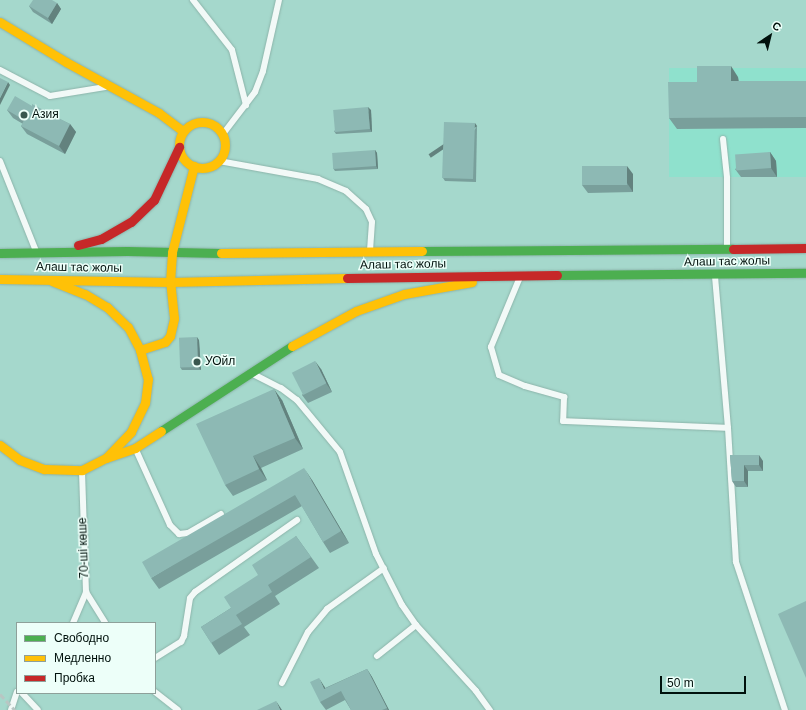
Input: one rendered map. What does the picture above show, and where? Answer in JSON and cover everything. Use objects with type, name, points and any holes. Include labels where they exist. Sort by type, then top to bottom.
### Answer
[{"type":"main road","points":[[0,22],[66,62],[159,113],[183,131]]},
{"type":"main road","points":[[54,252],[101,239],[132,222],[154,200],[179,147],[183,131],[196,122],[204,121],[212,123],[223,134],[226,148],[219,161],[207,168],[194,166],[184,159],[179,147]]},
{"type":"main road","points":[[140,350],[165,342],[170,336],[174,318],[170,282],[172,252],[194,166]]},
{"type":"main road","name":"Алаш тас жолы","points":[[0,253],[223,253],[806,248]]},
{"type":"main road","name":"Алаш тас жолы","points":[[0,279],[170,282],[509,275],[806,273]]},
{"type":"main road","points":[[0,445],[20,460],[44,469],[82,470],[106,458],[135,448],[305,338],[356,311],[404,294],[509,275]]},
{"type":"main road","points":[[50,280],[85,294],[107,307],[128,328],[140,350],[148,379],[145,403],[131,432],[106,458]]},
{"type":"lane","points":[[193,0],[232,50],[246,105]]},
{"type":"lane","points":[[223,134],[255,92],[263,71],[279,0]]},
{"type":"lane","points":[[0,70],[50,96],[111,87]]},
{"type":"lane","points":[[723,139],[727,178],[727,249]]},
{"type":"lane","points":[[0,161],[37,253]]},
{"type":"lane","points":[[219,161],[318,178],[346,191],[366,209],[372,222],[370,251]]},
{"type":"lane","points":[[715,274],[728,428],[736,562],[785,710]]},
{"type":"lane","points":[[520,275],[491,347],[499,375],[525,386],[564,397],[564,421],[728,428]]},
{"type":"lane","points":[[251,374],[281,388],[297,400],[340,452],[376,554],[402,605],[416,625],[476,691],[490,710]]},
{"type":"lane","points":[[135,448],[170,525],[179,534],[188,533],[221,514]]},
{"type":"lane","name":"70-ші көше","points":[[73,622],[86,592],[82,470]]},
{"type":"lane","points":[[156,657],[181,642],[185,629],[190,598],[195,592],[297,520]]},
{"type":"lane","points":[[282,683],[308,632],[327,609],[384,568]]},
{"type":"lane","points":[[86,592],[104,622]]},
{"type":"lane","points":[[376,656],[416,625]]},
{"type":"lane","points":[[156,693],[178,710]]},
{"type":"lane","points":[[11,710],[16,694]]},
{"type":"lane","points":[[23,694],[38,710]]},
{"type":"shaded area","points":[[669,68],[806,68],[806,177],[669,177]]},
{"type":"building","points":[[33,0],[52,0],[57,3],[48,18],[29,6]]},
{"type":"building","points":[[697,66],[731,66],[731,81],[806,81],[806,117],[669,118],[668,82],[697,82]]},
{"type":"building","points":[[0,78],[8,82],[0,98]]},
{"type":"building","points":[[15,96],[70,124],[59,146],[21,126],[24,120],[7,110]]},
{"type":"building","points":[[368,107],[370,129],[335,132],[333,110]]},
{"type":"building","points":[[444,122],[475,123],[473,179],[442,178]]},
{"type":"building","points":[[375,150],[376,166],[333,169],[332,153]]},
{"type":"building","points":[[770,152],[771,168],[736,170],[735,154]]},
{"type":"building","points":[[582,166],[627,166],[627,185],[582,185]]},
{"type":"building","points":[[197,337],[198,367],[180,368],[179,338]]},
{"type":"building","points":[[315,361],[326,383],[303,395],[292,373]]},
{"type":"building","points":[[274,389],[295,438],[253,456],[259,469],[225,485],[196,424]]},
{"type":"building","points":[[730,455],[759,455],[759,465],[744,465],[744,481],[732,481]]},
{"type":"building","points":[[304,468],[341,531],[323,542],[295,495],[151,578],[142,562]]},
{"type":"building","points":[[296,536],[311,557],[268,585],[272,592],[236,615],[242,624],[211,643],[201,627],[231,608],[224,597],[258,575],[252,565]]},
{"type":"building","points":[[806,601],[806,678],[778,614]]},
{"type":"building","points":[[367,669],[387,708],[382,710],[351,710],[341,691],[320,702],[310,682],[319,678],[324,689]]},
{"type":"building","points":[[276,701],[280,710],[257,710]]},
{"type":"railway","points":[[0,694],[15,710]]},
{"type":"traffic: fast","points":[[422,251],[733,249]]},
{"type":"traffic: fast","points":[[0,253],[127,251],[221,253]]},
{"type":"traffic: fast","points":[[557,275],[806,273]]},
{"type":"traffic: fast","points":[[161,431],[292,346]]},
{"type":"traffic: slow","points":[[0,22],[66,62],[159,113],[183,131]]},
{"type":"traffic: slow","points":[[197,122],[207,122],[215,126],[221,132],[225,140],[225,145],[225,150],[221,158],[215,164],[207,168],[197,168],[189,164],[183,158],[179,150],[179,140],[183,132],[189,126],[197,122]]},
{"type":"traffic: slow","points":[[140,350],[165,342],[170,336],[174,318],[170,282],[172,252],[194,166]]},
{"type":"traffic: slow","points":[[221,253],[422,251]]},
{"type":"traffic: slow","points":[[0,279],[170,282],[347,278]]},
{"type":"traffic: slow","points":[[52,281],[85,294],[107,307],[128,327],[140,350],[148,379],[145,403],[131,432],[106,458]]},
{"type":"traffic: slow","points":[[292,346],[356,311],[404,294],[472,282]]},
{"type":"traffic: slow","points":[[0,445],[20,460],[44,469],[82,470],[106,458],[135,448],[161,431]]},
{"type":"traffic: jam","points":[[78,245],[101,239],[131,222],[154,200],[179,147]]},
{"type":"traffic: jam","points":[[733,249],[806,248]]},
{"type":"traffic: jam","points":[[347,278],[557,275]]},
{"type":"place","name":"Азия","points":[[24,115]]},
{"type":"place","name":"УОйл","points":[[197,362]]}]
